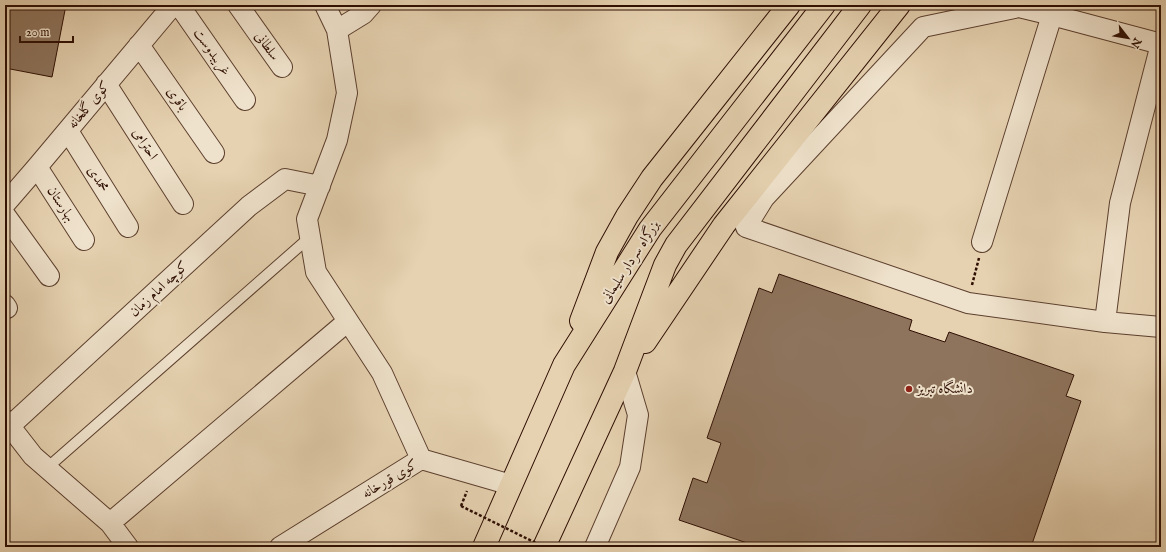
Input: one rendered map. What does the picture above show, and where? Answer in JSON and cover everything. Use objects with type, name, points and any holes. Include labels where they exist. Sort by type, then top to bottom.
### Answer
[{"type":"highway","points":[[564,365],[607,252],[627,216],[652,178],[789,5]]},
{"type":"highway","name":"بزرگراه سردار سلیمانی","points":[[484,547],[564,365],[650,229],[824,5]]},
{"type":"highway","name":"بزرگراه سردار سلیمانی","points":[[544,547],[625,371],[665,265],[676,245],[860,5]]},
{"type":"highway","points":[[625,371],[724,225],[899,5]]},
{"type":"street","name":"کوی گلخانه","points":[[5,204],[173,5]]},
{"type":"street","name":"غریبدوست","points":[[179,5],[245,100]]},
{"type":"street","name":"سلطانی","points":[[238,5],[282,67]]},
{"type":"street","points":[[325,5],[337,30],[347,92],[338,140],[307,219],[316,272],[382,373],[422,459]]},
{"type":"street","points":[[337,30],[363,14],[371,5]]},
{"type":"street","points":[[1105,322],[1120,203],[1161,44],[1020,6],[923,27],[764,198],[746,227],[968,304],[1105,322],[1161,327]]},
{"type":"street","points":[[982,242],[1052,15]]},
{"type":"street","name":"باقری","points":[[139,45],[214,153]]},
{"type":"street","name":"احترامی","points":[[106,84],[183,204]]},
{"type":"street","name":"محمدی","points":[[68,131],[128,227]]},
{"type":"street","name":"بهارستان","points":[[37,167],[84,240]]},
{"type":"street","name":"کوچه امام زمان","points":[[8,423],[249,206],[285,179],[320,186]]},
{"type":"street","points":[[5,215],[49,276]]},
{"type":"street","points":[[110,523],[348,321]]},
{"type":"street","points":[[595,547],[630,467],[638,415],[625,371]]},
{"type":"street","points":[[8,423],[32,456],[110,523],[128,547]]},
{"type":"street","name":"کوی قورخانه","points":[[280,547],[422,459],[511,486]]},
{"type":"lane","points":[[46,468],[310,237]]},
{"type":"path","points":[[968,304],[982,242]]},
{"type":"path","points":[[461,506],[544,547]]},
{"type":"building","points":[[5,5],[66,5],[52,77],[5,68]]},
{"type":"building","name":"دانشگاه تبریز","points":[[779,274],[912,320],[909,330],[945,342],[949,332],[1074,375],[1066,396],[1081,401],[1031,547],[759,547],[679,520],[693,478],[707,483],[721,443],[707,438],[759,288],[772,293]]},
{"type":"place","name":"دانشگاه تبریز","points":[[909,389]]}]
